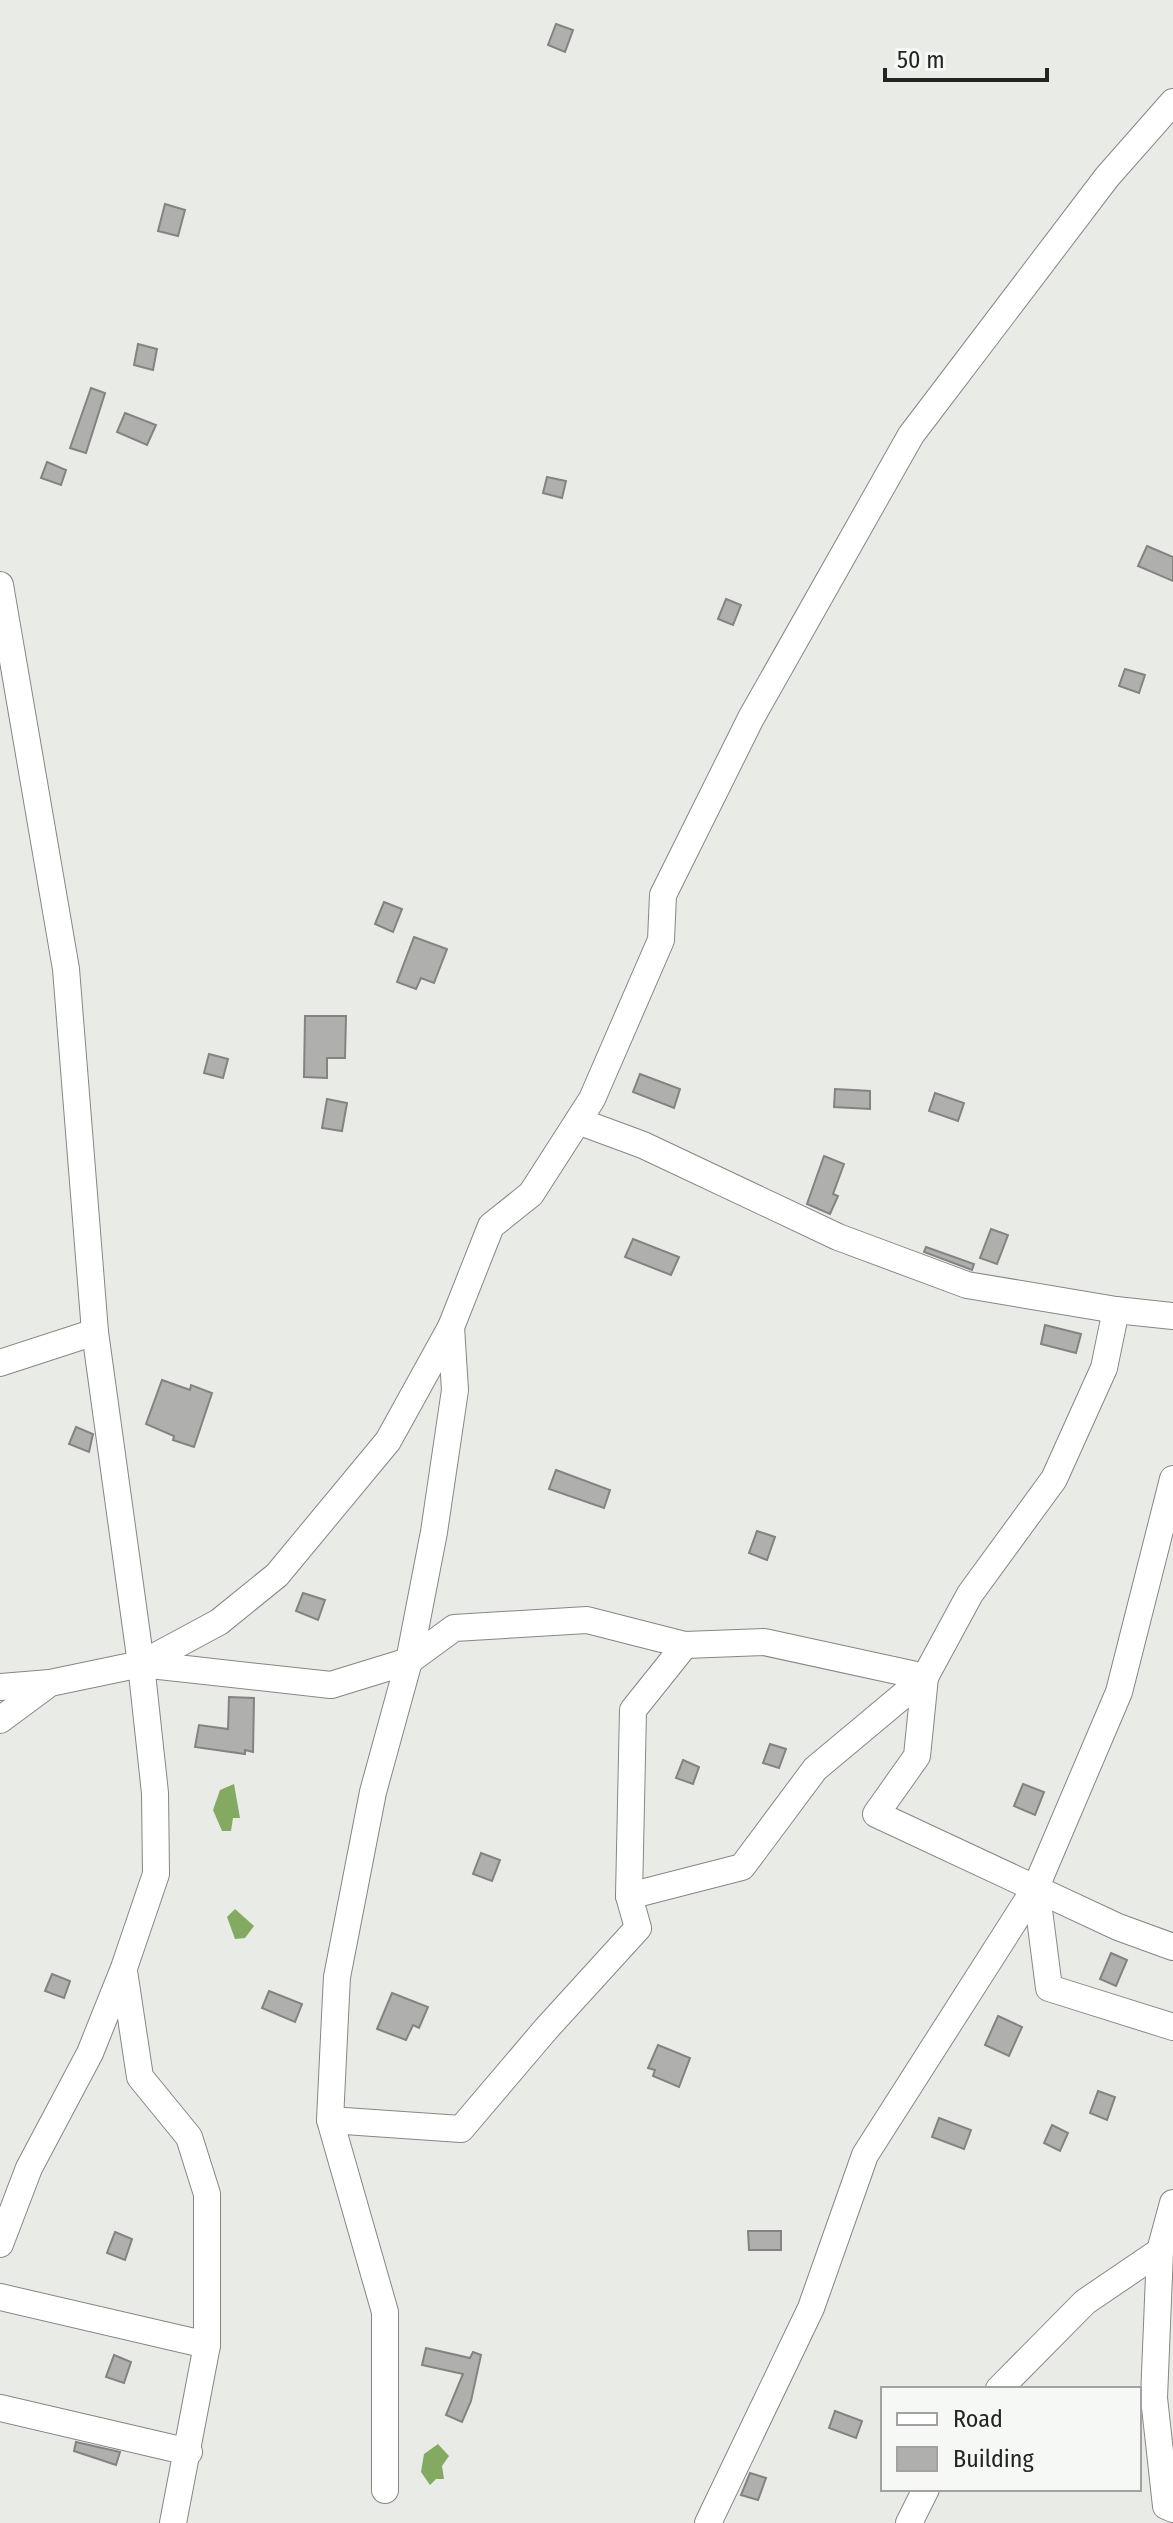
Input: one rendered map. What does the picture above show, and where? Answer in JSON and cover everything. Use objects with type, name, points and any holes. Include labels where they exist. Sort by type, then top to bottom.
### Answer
[{"type":"street","points":[[0,1687],[50,1683],[141,1664],[219,1622],[277,1575],[388,1441],[451,1327],[491,1226],[531,1194],[592,1099],[661,940],[663,895],[751,718],[911,435],[1107,177],[1173,102]]},
{"type":"street","points":[[0,585],[66,969],[95,1332],[141,1664],[155,1793],[156,1874],[124,1968],[90,2053],[29,2168],[0,2244]]},
{"type":"street","points":[[578,1121],[643,1145],[838,1237],[967,1285],[1116,1310],[1173,1316]]},
{"type":"street","points":[[629,1896],[742,1867],[815,1769],[925,1677],[970,1594],[1054,1479],[1104,1368],[1116,1310]]},
{"type":"street","points":[[385,2490],[385,2312],[330,2120],[337,1977],[373,1792],[409,1661],[434,1532],[455,1390],[451,1327]]},
{"type":"street","points":[[0,1363],[95,1332]]},
{"type":"street","points":[[708,2523],[811,2308],[865,2155],[1036,1887],[1119,1692],[1173,1479]]},
{"type":"street","points":[[141,1664],[331,1685],[409,1661],[454,1628],[587,1620],[685,1645],[764,1642],[925,1677]]},
{"type":"street","points":[[330,2120],[461,2129],[638,1928],[629,1896],[633,1710],[685,1645]]},
{"type":"street","points":[[925,1677],[917,1756],[876,1814],[1118,1927],[1173,1947]]},
{"type":"street","points":[[0,1720],[50,1683]]},
{"type":"street","points":[[1036,1887],[1049,1988],[1173,2027]]},
{"type":"street","points":[[124,1968],[140,2077],[189,2137],[207,2194],[207,2345],[173,2523]]},
{"type":"street","points":[[1173,2203],[1160,2251],[1154,2398],[1166,2506],[1173,2509]]},
{"type":"street","points":[[1001,2387],[1085,2302],[1160,2251]]},
{"type":"street","points":[[0,2297],[207,2345]]},
{"type":"street","points":[[0,2408],[189,2452]]},
{"type":"street","points":[[909,2523],[925,2491]]},
{"type":"shaded area","points":[[234,1784],[240,1818],[233,1818],[231,1831],[222,1831],[213,1810],[220,1790]]},
{"type":"shaded area","points":[[235,1909],[254,1926],[245,1938],[235,1939],[227,1917]]},
{"type":"shaded area","points":[[438,2444],[449,2456],[442,2466],[444,2479],[436,2479],[430,2485],[421,2472],[424,2454]]},
{"type":"building","points":[[556,24],[573,30],[565,52],[548,45]]},
{"type":"building","points":[[165,204],[185,210],[178,236],[158,231]]},
{"type":"building","points":[[138,344],[157,349],[153,370],[134,365]]},
{"type":"building","points":[[91,388],[105,393],[86,453],[70,448]]},
{"type":"building","points":[[125,413],[156,425],[147,445],[117,432]]},
{"type":"building","points":[[47,462],[66,470],[61,485],[41,478]]},
{"type":"building","points":[[547,477],[566,481],[562,498],[543,493]]},
{"type":"building","points":[[1147,546],[1173,557],[1173,581],[1138,566]]},
{"type":"building","points":[[726,599],[741,605],[733,625],[718,619]]},
{"type":"building","points":[[1125,669],[1145,675],[1139,693],[1119,686]]},
{"type":"building","points":[[384,902],[402,909],[393,932],[375,924]]},
{"type":"building","points":[[414,937],[447,949],[434,983],[421,978],[416,989],[397,982]]},
{"type":"building","points":[[305,1016],[346,1016],[345,1058],[327,1058],[327,1078],[304,1077]]},
{"type":"building","points":[[209,1054],[228,1059],[223,1078],[204,1073]]},
{"type":"building","points":[[640,1074],[680,1089],[674,1108],[633,1092]]},
{"type":"building","points":[[835,1089],[870,1091],[870,1109],[834,1107]]},
{"type":"building","points":[[935,1093],[964,1103],[958,1121],[929,1111]]},
{"type":"building","points":[[327,1099],[347,1103],[342,1131],[322,1128]]},
{"type":"building","points":[[824,1156],[844,1164],[833,1194],[838,1196],[830,1214],[807,1204]]},
{"type":"building","points":[[991,1229],[1008,1235],[997,1264],[980,1258]]},
{"type":"building","points":[[633,1239],[679,1257],[671,1275],[625,1257]]},
{"type":"building","points":[[926,1247],[974,1264],[972,1270],[924,1252]]},
{"type":"building","points":[[1045,1325],[1081,1334],[1076,1353],[1041,1344]]},
{"type":"building","points":[[162,1380],[190,1390],[191,1385],[212,1393],[194,1447],[173,1440],[174,1436],[146,1424]]},
{"type":"building","points":[[76,1427],[93,1434],[89,1452],[69,1444]]},
{"type":"building","points":[[556,1470],[610,1490],[604,1508],[549,1489]]},
{"type":"building","points":[[757,1531],[775,1537],[767,1560],[749,1553]]},
{"type":"building","points":[[303,1593],[325,1600],[318,1620],[296,1611]]},
{"type":"building","points":[[229,1697],[254,1698],[253,1752],[245,1750],[245,1754],[195,1747],[199,1725],[228,1729]]},
{"type":"building","points":[[770,1744],[786,1749],[779,1768],[763,1763]]},
{"type":"building","points":[[683,1760],[699,1767],[693,1784],[676,1778]]},
{"type":"building","points":[[1023,1784],[1044,1792],[1035,1815],[1014,1806]]},
{"type":"building","points":[[481,1853],[500,1860],[492,1881],[473,1874]]},
{"type":"building","points":[[1111,1953],[1127,1960],[1116,1986],[1100,1979]]},
{"type":"building","points":[[52,1974],[70,1981],[64,1998],[45,1991]]},
{"type":"building","points":[[269,1991],[302,2004],[295,2022],[262,2008]]},
{"type":"building","points":[[392,1993],[428,2007],[419,2028],[413,2025],[406,2040],[377,2029]]},
{"type":"building","points":[[998,2016],[1022,2027],[1009,2056],[985,2045]]},
{"type":"building","points":[[658,2045],[690,2058],[679,2087],[653,2076],[655,2070],[648,2068]]},
{"type":"building","points":[[1098,2091],[1115,2097],[1107,2120],[1090,2113]]},
{"type":"building","points":[[939,2118],[971,2130],[964,2149],[932,2137]]},
{"type":"building","points":[[1052,2125],[1068,2133],[1060,2151],[1044,2143]]},
{"type":"building","points":[[748,2231],[781,2231],[781,2250],[749,2250]]},
{"type":"building","points":[[115,2232],[132,2239],[125,2260],[107,2253]]},
{"type":"building","points":[[426,2348],[470,2358],[473,2352],[481,2355],[471,2401],[462,2422],[446,2415],[463,2374],[422,2365]]},
{"type":"building","points":[[114,2355],[131,2362],[124,2383],[106,2377]]},
{"type":"building","points":[[835,2411],[862,2421],[856,2438],[829,2428]]},
{"type":"building","points":[[76,2442],[120,2452],[116,2465],[74,2451]]},
{"type":"building","points":[[750,2473],[766,2478],[758,2500],[741,2495]]}]
